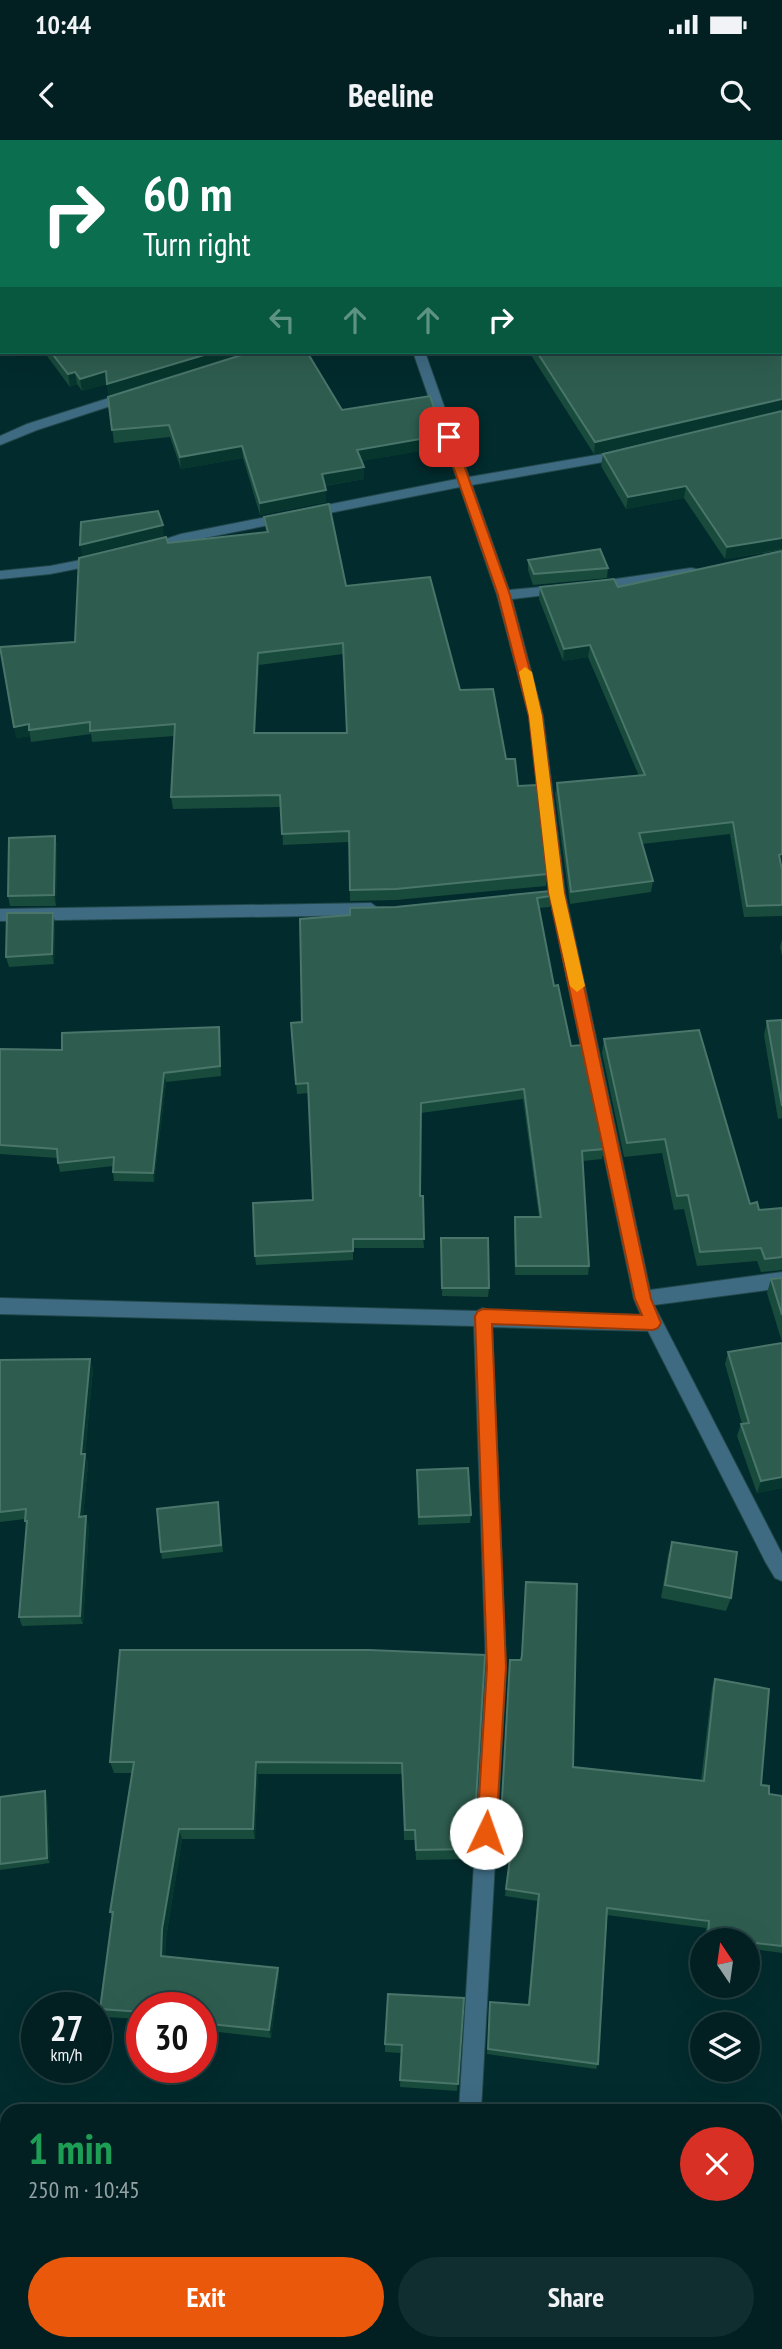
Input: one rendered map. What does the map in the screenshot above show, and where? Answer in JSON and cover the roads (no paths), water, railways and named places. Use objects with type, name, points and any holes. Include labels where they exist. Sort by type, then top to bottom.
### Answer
[{"type":"street","points":[[420,354],[504,595],[536,716],[550,893],[643,1299],[721,1451],[761,1538],[782,1572]]},
{"type":"street","points":[[0,441],[32,427],[145,390]]},
{"type":"street","points":[[0,575],[50,570],[122,555],[181,538],[463,482],[600,460],[641,450]]},
{"type":"street","points":[[504,595],[579,588],[705,569]]},
{"type":"street","points":[[0,915],[382,909]]},
{"type":"street","points":[[643,1299],[782,1280]]},
{"type":"street","points":[[0,1306],[483,1316],[653,1323]]},
{"type":"street","points":[[470,2104],[496,1667],[483,1316]]}]
